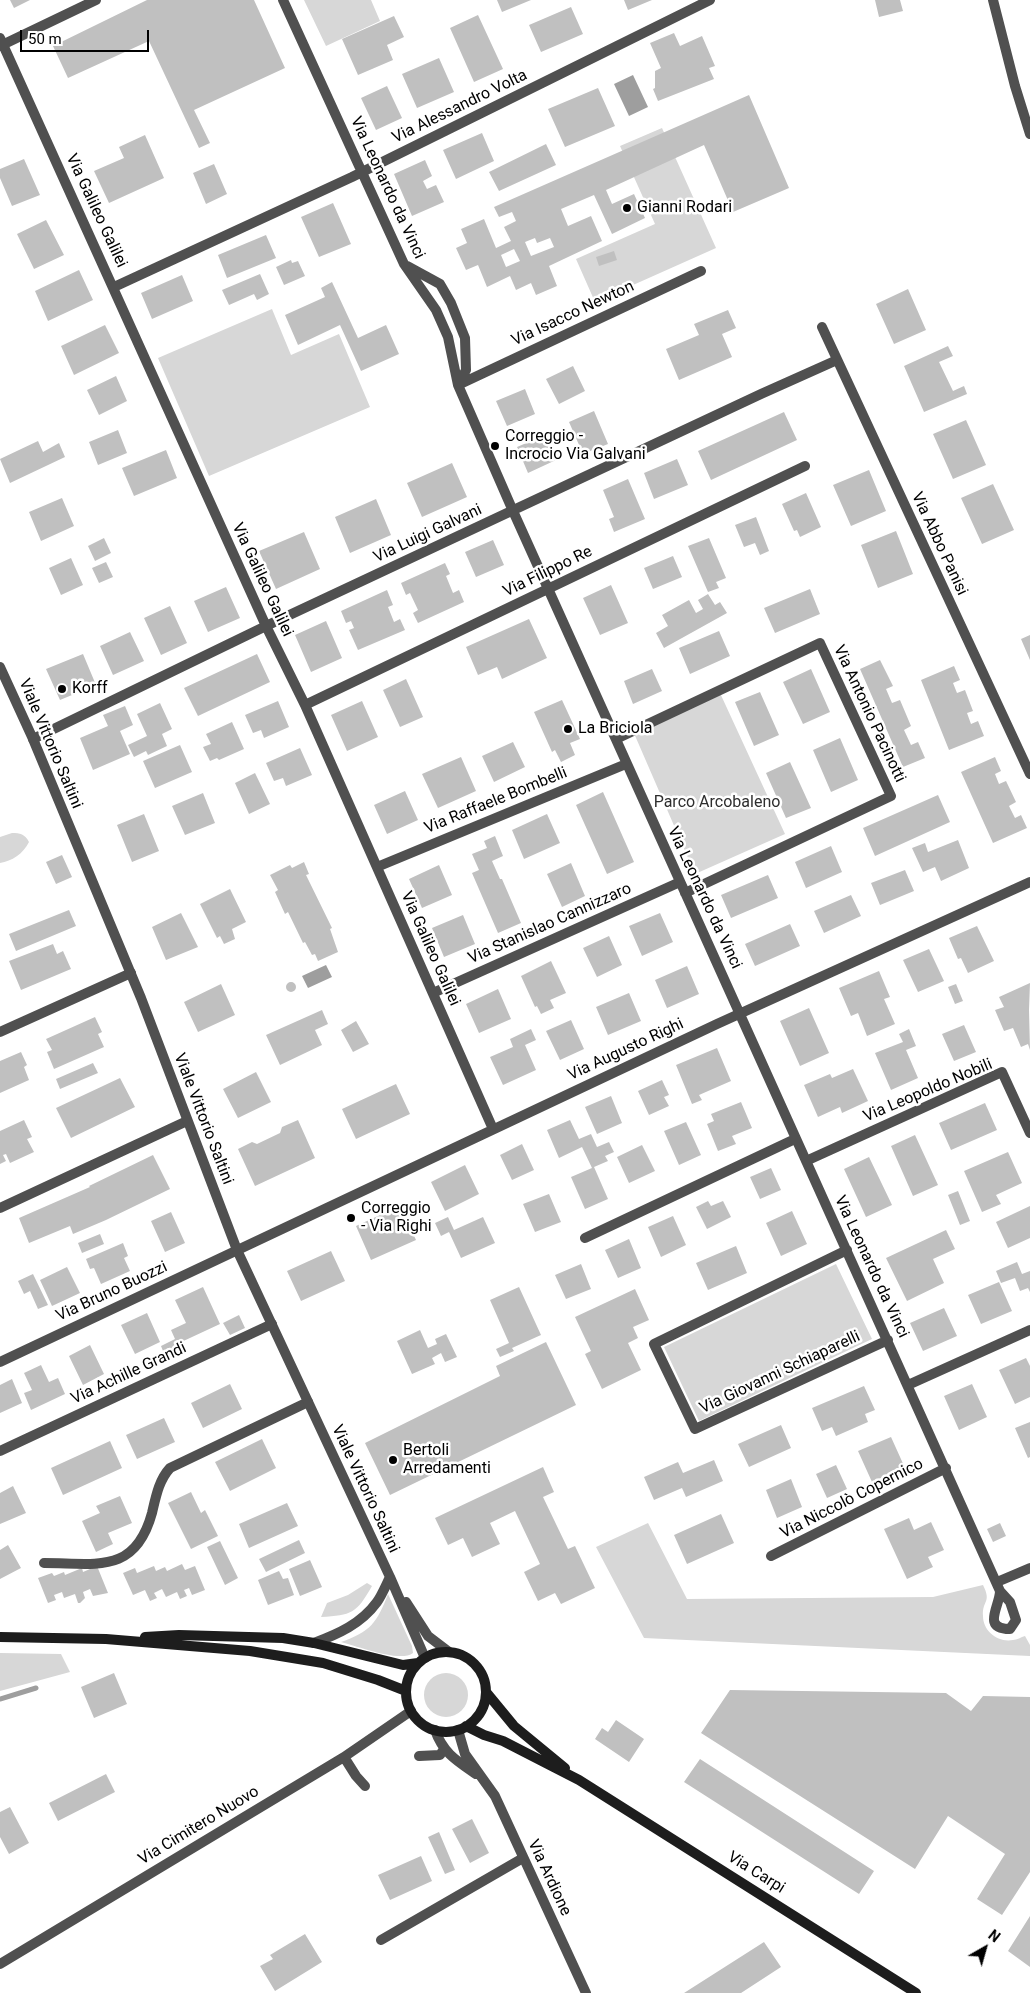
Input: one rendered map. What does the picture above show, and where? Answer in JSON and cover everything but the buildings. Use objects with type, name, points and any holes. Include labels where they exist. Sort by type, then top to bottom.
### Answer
[{"type":"main road","points":[[106,1639],[179,1635],[283,1638],[314,1643],[403,1665],[434,1654],[449,1652],[464,1656],[476,1666],[484,1680],[486,1692],[481,1710],[475,1719],[462,1728],[447,1732],[435,1730],[423,1724],[411,1711],[407,1704],[408,1678],[421,1660]]},
{"type":"main road","points":[[0,1637],[106,1639],[250,1651],[323,1663],[406,1691]]},
{"type":"main road","name":"Via Carpi","points":[[486,1692],[514,1726],[579,1780]]},
{"type":"main road","name":"Via Carpi","points":[[462,1728],[503,1741],[579,1780],[916,1993]]},
{"type":"street","points":[[1,43],[96,0]]},
{"type":"street","name":"Via Leonardo da Vinci","points":[[284,0],[404,264],[436,310],[448,337],[458,385],[513,511],[998,1587],[1030,1568]]},
{"type":"street","name":"Via Alessandro Volta","points":[[114,287],[362,172],[710,0]]},
{"type":"street","points":[[993,0],[1015,86],[1030,134]]},
{"type":"street","name":"Via Galileo Galilei","points":[[1,43],[114,287],[266,626],[305,705],[493,1129]]},
{"type":"street","points":[[404,264],[440,284],[451,303],[466,338],[466,370],[458,385]]},
{"type":"street","name":"Via Isacco Newton","points":[[458,385],[701,271]]},
{"type":"street","name":"Via Abbo Panisi","points":[[822,328],[1030,774]]},
{"type":"street","name":"Via Luigi Galvani","points":[[33,739],[266,626],[837,360]]},
{"type":"street","name":"Via Filippo Re","points":[[305,705],[805,466]]},
{"type":"street","name":"Via Antonio Pacinotti","points":[[616,739],[820,643],[891,796],[685,893]]},
{"type":"street","name":"Viale Vittorio Saltini","points":[[0,667],[33,739],[131,973],[237,1250],[390,1577],[421,1660]]},
{"type":"street","name":"Via Raffaele Bombelli","points":[[377,867],[626,764]]},
{"type":"street","name":"Via Stanislao Cannizzaro","points":[[433,993],[680,882]]},
{"type":"street","name":"Via Augusto Righi","points":[[237,1250],[740,1013],[1030,882]]},
{"type":"street","points":[[0,1032],[131,973]]},
{"type":"street","name":"Via Leopoldo Nobili","points":[[806,1161],[1002,1072],[1030,1133]]},
{"type":"street","points":[[0,1208],[187,1121]]},
{"type":"street","points":[[585,1238],[795,1139]]},
{"type":"street","name":"Via Bruno Buozzi","points":[[0,1362],[237,1250]]},
{"type":"street","name":"Via Giovanni Schiaparelli","points":[[847,1250],[654,1344],[695,1429],[888,1340]]},
{"type":"street","name":"Via Achille Grandi","points":[[0,1451],[272,1324]]},
{"type":"street","points":[[908,1385],[1030,1330]]},
{"type":"street","points":[[44,1563],[108,1564],[126,1557],[146,1533],[162,1477],[170,1468],[308,1402]]},
{"type":"street","name":"Via Niccolò Copernico","points":[[771,1556],[946,1468]]},
{"type":"street","name":"Viale Vittorio Saltini","points":[[314,1643],[335,1635],[356,1623],[377,1602],[390,1577]]},
{"type":"street","name":"Viale Vittorio Saltini","points":[[390,1577],[428,1636],[449,1652]]},
{"type":"street","name":"Via Cimitero Nuovo","points":[[0,1964],[344,1757],[411,1711]]},
{"type":"street","name":"Via Ardione","points":[[462,1728],[465,1754],[495,1796],[586,1993]]},
{"type":"street","name":"Via Ardione","points":[[435,1730],[444,1749],[454,1759],[481,1777]]},
{"type":"street","points":[[419,1756],[440,1755],[444,1749]]},
{"type":"street","points":[[344,1757],[365,1786]]},
{"type":"street","points":[[381,1940],[523,1858]]},
{"type":"green space","points":[[304,0],[371,0],[380,21],[326,46]]},
{"type":"green space","points":[[662,128],[716,248],[595,302],[576,259],[655,224],[620,146]]},
{"type":"green space","points":[[272,309],[291,355],[339,334],[370,407],[209,476],[158,358]]},
{"type":"green space","name":"Parco Arcobaleno","points":[[720,693],[785,834],[695,874],[633,731]]},
{"type":"green space","points":[[12,833],[22,834],[29,842],[17,856],[9,861],[0,863],[0,837]]},
{"type":"green space","points":[[836,1264],[872,1339],[699,1421],[664,1347]]},
{"type":"green space","points":[[648,1523],[687,1599],[933,1597],[983,1585],[987,1598],[983,1616],[989,1631],[992,1635],[1002,1640],[1016,1640],[1025,1636],[1030,1645],[1030,1656],[644,1638],[596,1547]]},
{"type":"green space","points":[[367,1583],[372,1586],[357,1608],[347,1614],[321,1617],[327,1603],[348,1595]]},
{"type":"green space","points":[[388,1594],[412,1646],[413,1653],[407,1656],[389,1655],[341,1642],[359,1634],[371,1625],[380,1612]]},
{"type":"green space","points":[[0,1653],[61,1654],[70,1672],[0,1691]]},
{"type":"green space","points":[[450,1673],[462,1679],[467,1686],[467,1704],[462,1711],[455,1716],[442,1717],[434,1714],[427,1707],[424,1691],[427,1683],[434,1676]]},
{"type":"shaded area","points":[[633,75],[648,107],[629,116],[614,84]]},
{"type":"shaded area","points":[[326,965],[332,977],[308,988],[302,976]]},
{"type":"waterway","points":[[0,1699],[36,1688]]},
{"type":"place","name":"Gianni Rodari","points":[[627,208]]},
{"type":"place","name":"Correggio - Incrocio Via Galvani","points":[[495,446]]},
{"type":"place","name":"Korff","points":[[62,689]]},
{"type":"place","name":"La Briciola","points":[[568,729]]},
{"type":"place","name":"Correggio - Via Righi","points":[[351,1218]]},
{"type":"place","name":"Bertoli Arredamenti","points":[[393,1460]]}]
